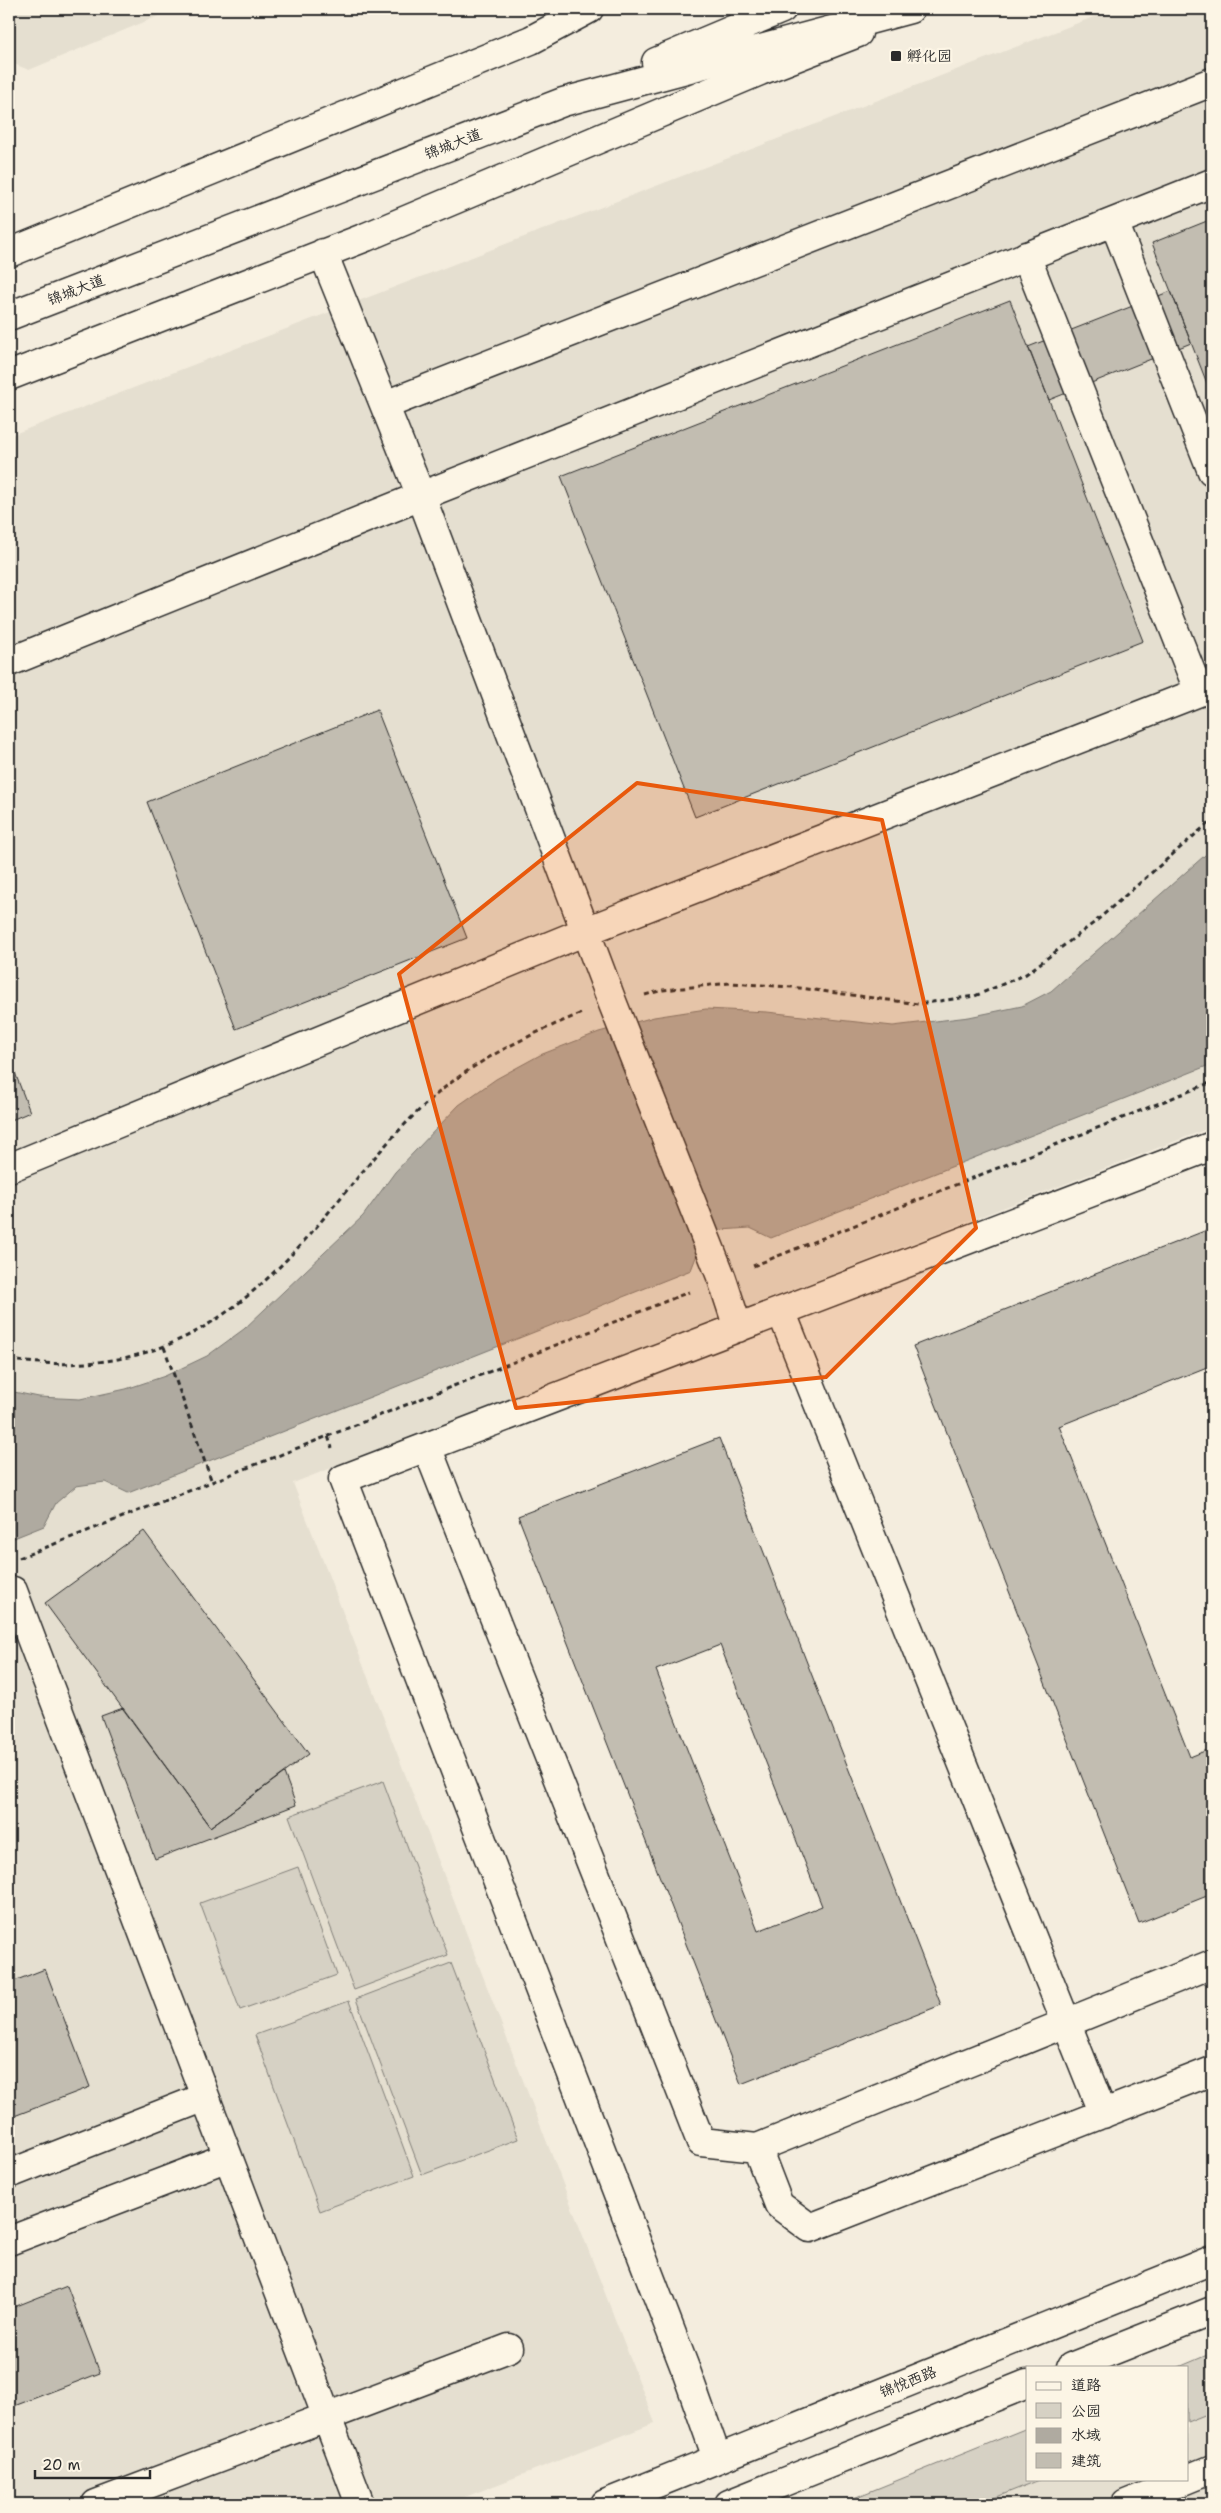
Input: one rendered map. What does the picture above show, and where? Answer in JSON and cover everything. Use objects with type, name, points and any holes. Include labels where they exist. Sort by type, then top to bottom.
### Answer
[{"type":"street","points":[[531,40],[589,9]]},
{"type":"street","points":[[9,253],[531,40],[612,9]]},
{"type":"street","points":[[563,102],[782,9]]},
{"type":"street","name":"锦城大道","points":[[9,316],[563,102],[910,9]]},
{"type":"street","points":[[9,376],[323,253],[760,71],[922,9]]},
{"type":"street","points":[[385,405],[1212,82]]},
{"type":"street","points":[[9,662],[421,496],[1212,183]]},
{"type":"street","points":[[1114,222],[1212,470]]},
{"type":"street","points":[[323,253],[421,496],[618,1017],[718,1268],[738,1328]]},
{"type":"street","points":[[9,1168],[586,931],[1206,689],[1026,256]]},
{"type":"street","points":[[717,2458],[682,2358],[343,1479],[1212,1146]]},
{"type":"street","points":[[781,1311],[1103,2114]]},
{"type":"street","points":[[427,1447],[701,2142],[757,2148],[1212,1964]]},
{"type":"street","points":[[13,1591],[360,2504]]},
{"type":"street","points":[[757,2148],[779,2205],[810,2228],[1212,2071]]},
{"type":"street","points":[[9,2174],[205,2097]]},
{"type":"street","points":[[9,2240],[228,2157]]},
{"type":"street","name":"锦悦西路","points":[[605,2504],[1212,2260]]},
{"type":"street","points":[[1074,2366],[1212,2311]]},
{"type":"street","points":[[96,2504],[509,2348]]},
{"type":"street","points":[[729,2504],[1026,2384]]},
{"type":"street","points":[[1188,2479],[1212,2470]]},
{"type":"street","points":[[1126,2504],[1187,2480]]},
{"type":"path","points":[[18,1558],[328,1436],[718,1268],[1212,1082]]},
{"type":"path","points":[[164,1347],[212,1482]]},
{"type":"path","points":[[328,1436],[343,1479]]},
{"type":"highlighted area","points":[[637,783],[882,820],[976,1228],[826,1377],[516,1408],[399,974]]},
{"type":"shaded area","points":[[9,9],[175,9],[29,70],[9,62]]},
{"type":"shaded area","points":[[1114,9],[1212,9],[1212,1127],[293,1483],[655,2423],[447,2504],[9,2504],[9,436]]},
{"type":"shaded area","points":[[1212,2353],[1212,2504],[839,2504],[1026,2428],[1026,2480],[1188,2480],[1188,2366],[1181,2366]]},
{"type":"green space","points":[[383,1781],[448,1955],[354,1990],[289,1816]]},
{"type":"green space","points":[[298,1867],[337,1975],[240,2010],[200,1903]]},
{"type":"green space","points":[[451,1963],[518,2139],[422,2175],[356,1999]]},
{"type":"green space","points":[[349,2001],[414,2176],[320,2211],[255,2035]]},
{"type":"green space","points":[[1212,2353],[1212,2412],[1188,2422],[1188,2366],[1181,2366]]},
{"type":"green space","points":[[1026,2428],[1026,2480],[1039,2480],[979,2504],[839,2504]]},
{"type":"water","points":[[1212,849],[1212,1064],[771,1238],[750,1228],[721,1230],[700,1247],[691,1270],[128,1493],[105,1482],[76,1486],[56,1503],[44,1526],[9,1540],[9,1391],[39,1397],[80,1399],[126,1389],[165,1376],[207,1356],[244,1329],[363,1216],[395,1172],[459,1105],[496,1079],[540,1055],[599,1032],[654,1017],[706,1009],[767,1012],[893,1026],[969,1017],[1022,1006],[1051,991]]},
{"type":"building","points":[[1212,219],[1212,396],[1152,243]]},
{"type":"building","points":[[1171,291],[1191,343],[1049,400],[1028,347]]},
{"type":"building","points":[[1010,300],[1143,641],[695,817],[561,476]]},
{"type":"building","points":[[377,710],[467,938],[236,1029],[147,802]]},
{"type":"building","points":[[9,1057],[30,1112],[9,1121]]},
{"type":"building","points":[[1212,1228],[1212,1365],[1059,1426],[1190,1757],[1212,1748],[1212,1894],[1139,1923],[913,1346]]},
{"type":"building","points":[[719,1438],[941,2005],[741,2084],[518,1516]],"holes":[[[720,1645],[822,1906],[758,1931],[656,1670]]]},
{"type":"building","points":[[144,1531],[309,1754],[210,1827],[45,1603]]},
{"type":"building","points":[[123,1708],[210,1827],[284,1773],[296,1805],[155,1859],[101,1716]]},
{"type":"building","points":[[45,1969],[90,2087],[9,2118],[9,1983]]},
{"type":"building","points":[[67,2286],[100,2373],[9,2408],[9,2309]]},
{"type":"place","name":"孵化园","points":[[896,56]]}]
